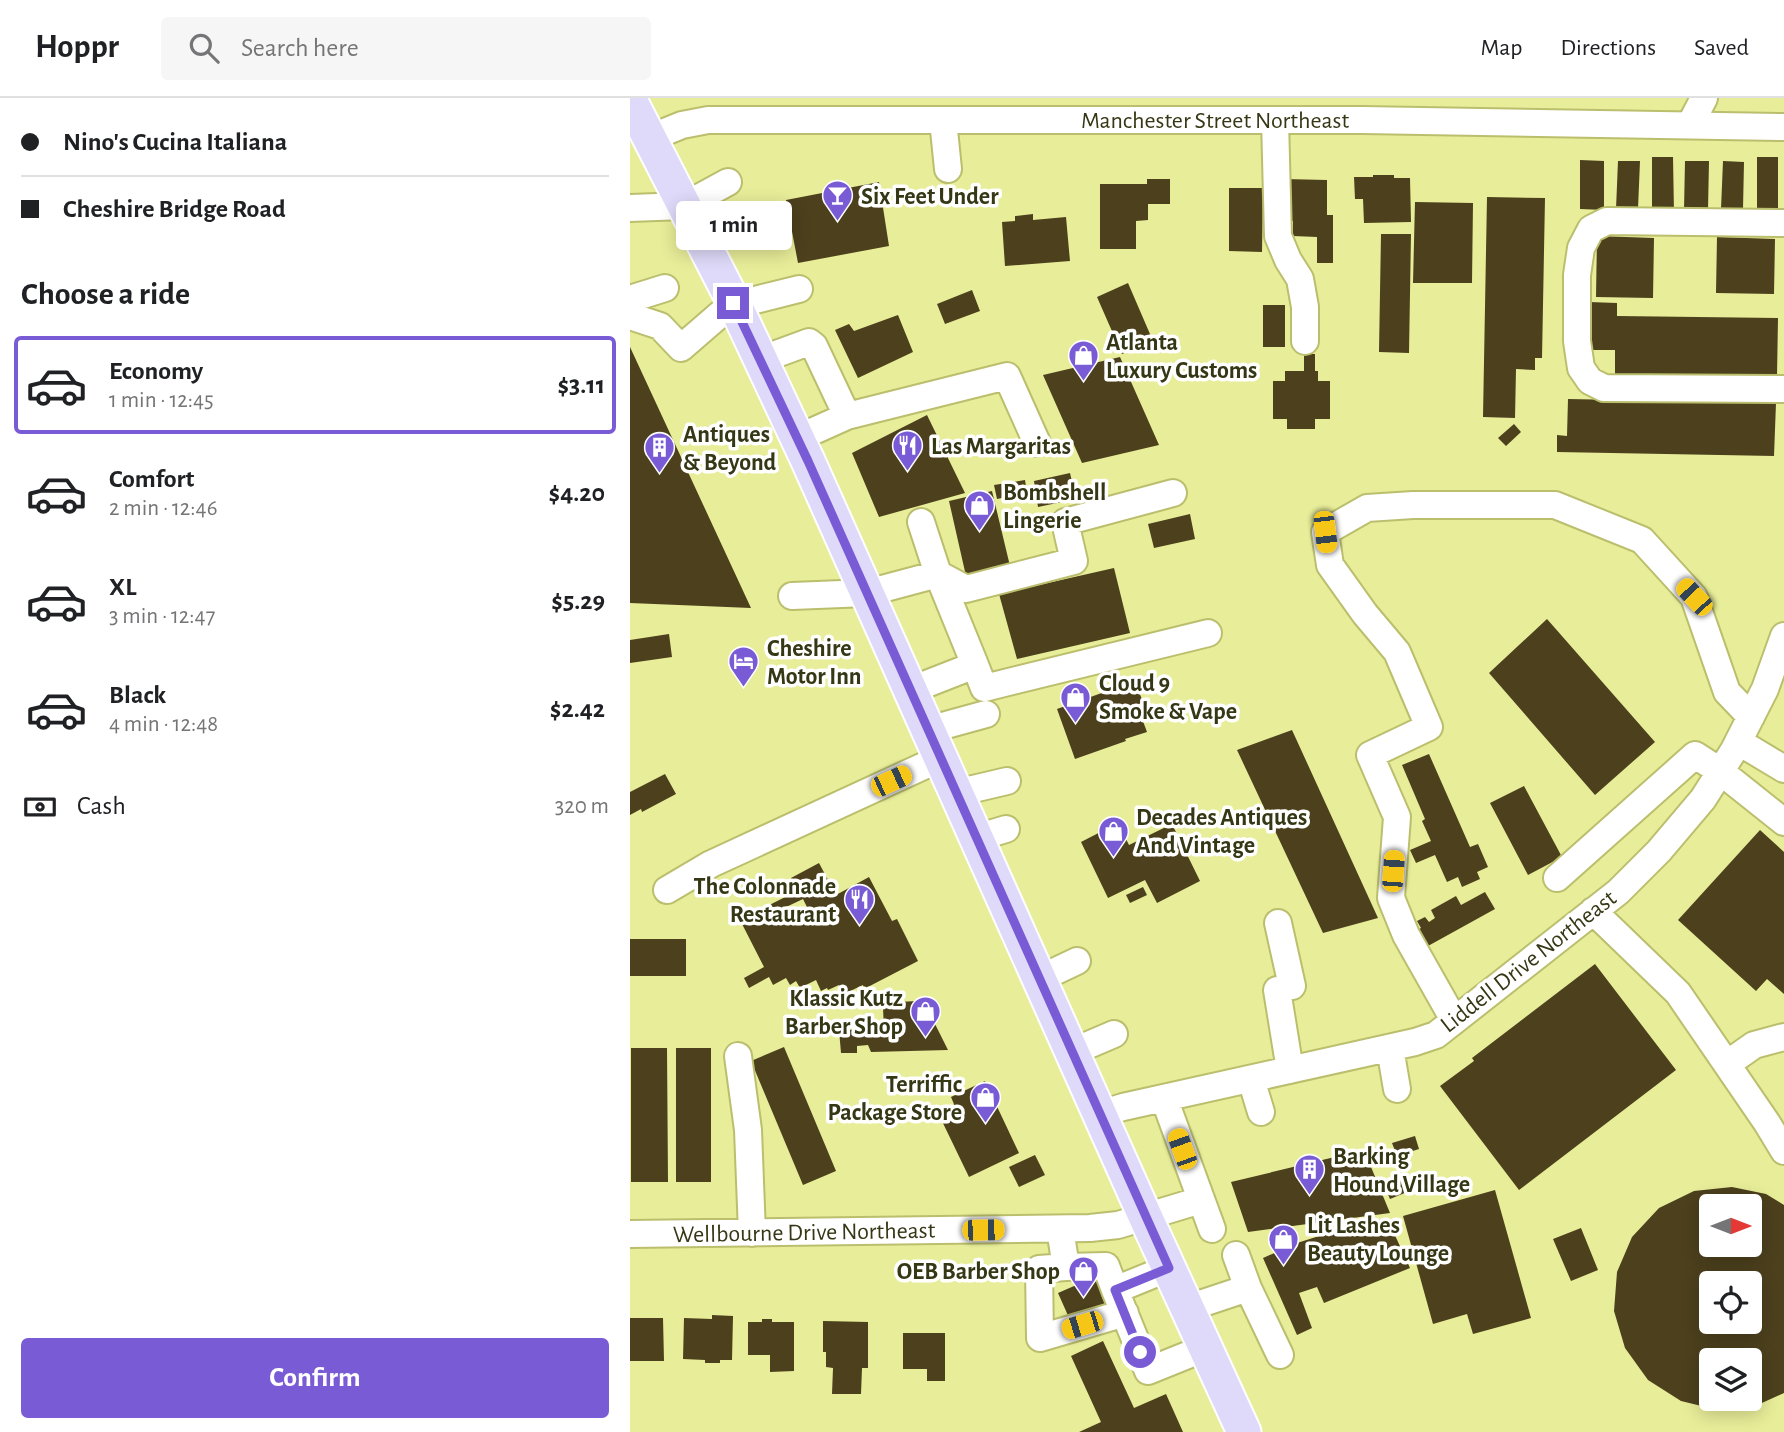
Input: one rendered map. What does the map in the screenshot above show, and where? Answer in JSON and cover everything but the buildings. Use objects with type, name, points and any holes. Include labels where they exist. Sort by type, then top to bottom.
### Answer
[{"type":"main road","points":[[638,124],[734,304],[798,438],[956,793],[991,833],[1039,978],[1244,1432]]},
{"type":"street","points":[[1690,125],[1704,98]]},
{"type":"street","name":"Manchester Street Northeast","points":[[638,124],[682,124],[708,120],[1275,120],[1364,109],[1784,127]]},
{"type":"street","points":[[943,120],[948,169]]},
{"type":"street","points":[[1275,120],[1278,236],[1300,279],[1306,307],[1306,341]]},
{"type":"street","points":[[630,208],[684,206],[728,182]]},
{"type":"street","points":[[1784,223],[1607,221],[1591,229],[1581,248],[1577,275],[1577,341],[1581,368],[1590,381],[1605,388],[1784,389]]},
{"type":"street","points":[[630,299],[665,288]]},
{"type":"street","points":[[630,316],[660,326],[681,348],[734,304],[799,289]]},
{"type":"street","points":[[760,360],[809,342],[814,346],[847,416]]},
{"type":"street","points":[[798,438],[847,416],[1007,376],[1037,443]]},
{"type":"street","points":[[792,596],[867,593],[938,574],[966,589],[1074,561],[1065,522],[1173,494]]},
{"type":"street","points":[[1454,1020],[1406,935],[1391,898],[1397,817],[1370,755],[1429,727],[1397,652],[1365,614],[1330,565],[1325,532],[1367,508],[1413,505],[1555,505],[1642,540],[1694,597],[1727,692],[1751,717]]},
{"type":"street","points":[[921,522],[938,574],[984,688],[1208,633]]},
{"type":"street","name":"Liddell Drive Northeast","points":[[1100,1114],[1390,1048],[1436,1035],[1618,892],[1660,851],[1703,799],[1739,742],[1765,689],[1784,636]]},
{"type":"street","points":[[911,690],[975,665]]},
{"type":"street","points":[[667,890],[986,714]]},
{"type":"street","points":[[1739,742],[1784,769]]},
{"type":"street","points":[[1557,878],[1695,755],[1720,771],[1784,822]]},
{"type":"street","points":[[956,793],[1007,781]]},
{"type":"street","points":[[1593,911],[1678,993],[1784,1152]]},
{"type":"street","points":[[1278,923],[1290,1070]]},
{"type":"street","points":[[1039,978],[1077,961]]},
{"type":"street","points":[[1072,1052],[1114,1034]]},
{"type":"street","points":[[1727,1064],[1754,1045],[1784,1038]]},
{"type":"street","points":[[1390,1048],[1397,1089]]},
{"type":"street","points":[[738,1056],[748,1130],[752,1233]]},
{"type":"street","points":[[1251,1079],[1261,1112]]},
{"type":"street","points":[[1164,1098],[1212,1229]]},
{"type":"street","name":"Wellbourne Drive Northeast","points":[[630,1234],[1090,1228],[1118,1225],[1201,1200]]},
{"type":"street","points":[[1060,1228],[1066,1267]]},
{"type":"street","points":[[1236,1255],[1248,1288],[1280,1355]]},
{"type":"street","points":[[1169,1268],[1120,1302],[1040,1338],[1039,1269],[1106,1266],[1120,1302],[1148,1371],[1205,1348]]},
{"type":"street","points":[[1188,1308],[1248,1288]]},
{"type":"place","name":"Six Feet Under","points":[[838,223]]},
{"type":"place","name":"Atlanta Luxury Customs","points":[[1083,383]]},
{"type":"place","name":"Las Margaritas","points":[[908,473]]},
{"type":"place","name":"Antiques & Beyond","points":[[660,475]]},
{"type":"place","name":"Bombshell Lingerie","points":[[980,533]]},
{"type":"place","name":"Cheshire Motor Inn","points":[[744,689]]},
{"type":"place","name":"Cloud 9 Smoke & Vape","points":[[1076,724]]},
{"type":"place","name":"Decades Antiques And Vintage","points":[[1113,858]]},
{"type":"place","name":"The Colonnade Restaurant","points":[[859,927]]},
{"type":"place","name":"Klassic Kutz Barber Shop","points":[[926,1039]]},
{"type":"place","name":"Terriffic Package Store","points":[[985,1125]]},
{"type":"place","name":"Barking Hound Village","points":[[1310,1197]]},
{"type":"place","name":"Lit Lashes Beauty Lounge","points":[[1284,1266]]},
{"type":"place","name":"OEB Barber Shop","points":[[1083,1298]]},
{"type":"route","points":[[733,303],[808,461],[1169,1268],[1115,1290],[1140,1352]]}]
